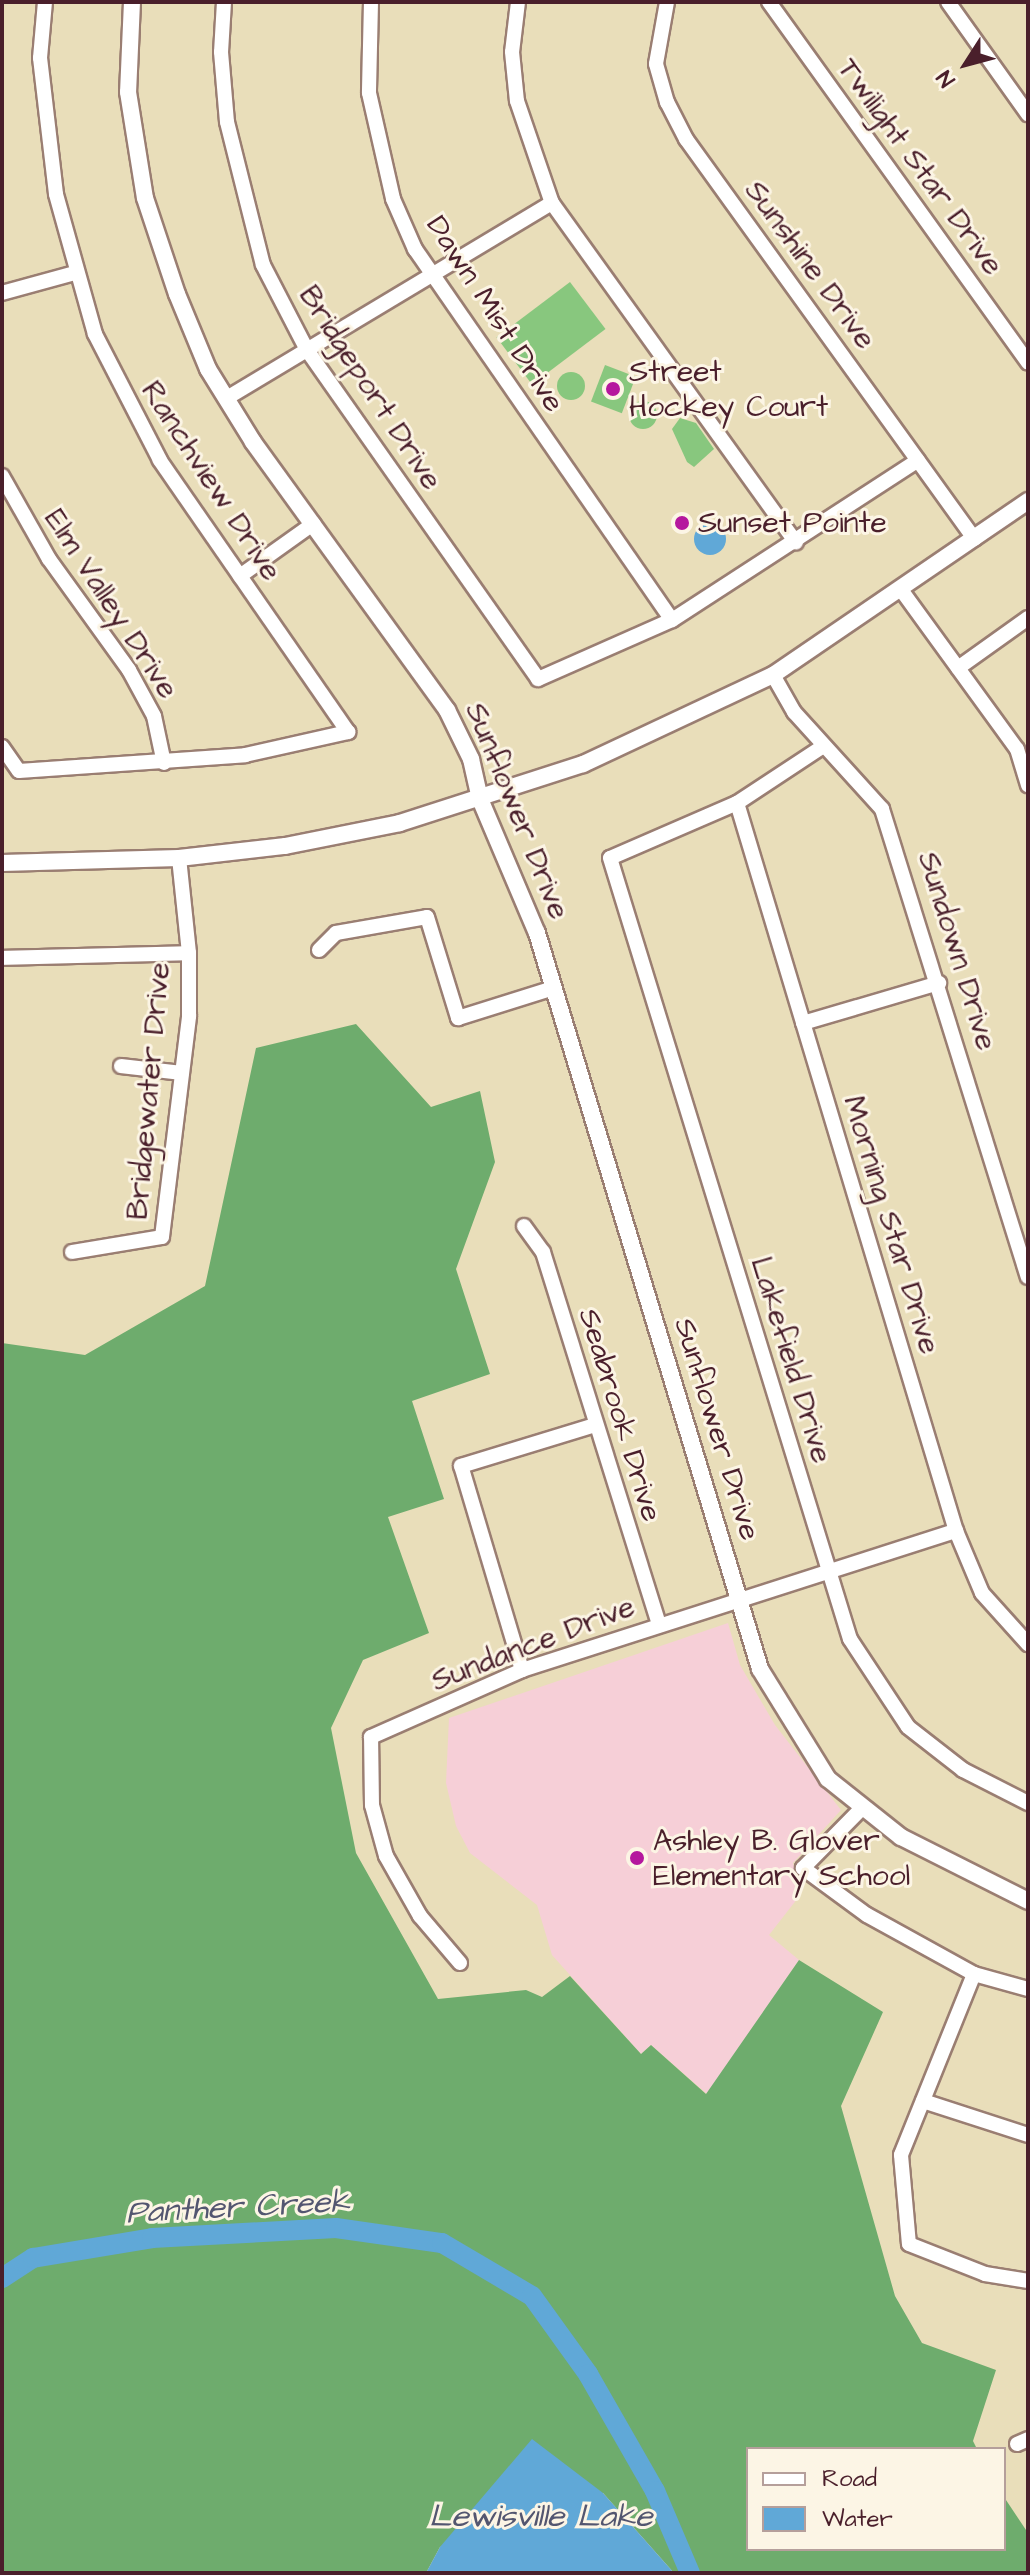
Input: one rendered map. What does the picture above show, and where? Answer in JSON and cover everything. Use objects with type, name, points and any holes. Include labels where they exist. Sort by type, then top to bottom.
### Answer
[{"type":"street","name":"Ranchview Drive","points":[[45,2],[40,58],[56,194],[75,273],[122,392],[160,460],[348,732],[307,745],[164,763]]},
{"type":"street","name":"Sunflower Drive","points":[[132,2],[128,92],[145,198],[177,294],[227,398],[447,710],[471,759],[480,799],[537,933],[760,1669],[828,1779],[901,1837],[1028,1901]]},
{"type":"street","name":"Bridgeport Drive","points":[[224,2],[221,52],[227,122],[244,206],[263,265],[307,350],[538,679],[672,620]]},
{"type":"street","name":"Dawn Mist Drive","points":[[371,2],[369,93],[393,199],[431,276],[672,620]]},
{"type":"street","points":[[518,2],[512,52],[517,101],[552,203],[796,543]]},
{"type":"street","name":"Sunshine Drive","points":[[667,2],[656,64],[667,102],[686,139],[975,539]]},
{"type":"street","name":"Twilight Star Drive","points":[[769,2],[1028,363]]},
{"type":"street","points":[[948,2],[1028,114]]},
{"type":"street","points":[[227,398],[552,203]]},
{"type":"street","points":[[2,293],[75,273]]},
{"type":"street","points":[[672,620],[796,543],[918,460]]},
{"type":"street","name":"Elm Valley Drive","points":[[2,476],[49,559],[129,670],[154,716],[164,763]]},
{"type":"street","points":[[2,863],[179,858],[285,846],[400,823],[480,799],[662,731],[773,675],[902,591],[1028,501]]},
{"type":"street","points":[[240,576],[313,524]]},
{"type":"street","points":[[902,591],[1017,749],[1028,784]]},
{"type":"street","points":[[958,668],[1028,618]]},
{"type":"street","name":"Sundown Drive","points":[[773,675],[794,712],[822,747],[855,775],[882,809],[1025,1257],[1028,1277]]},
{"type":"street","points":[[2,747],[19,771],[164,763]]},
{"type":"street","points":[[737,803],[791,772],[822,747]]},
{"type":"street","name":"Lakefield Drive","points":[[737,803],[610,858],[850,1639],[908,1727],[963,1770],[1028,1803]]},
{"type":"street","name":"Morning Star Drive","points":[[737,803],[956,1531],[982,1593],[1028,1644]]},
{"type":"street","name":"Bridgewater Drive","points":[[72,1252],[162,1237],[182,1073],[189,953],[179,858]]},
{"type":"street","points":[[319,950],[336,933],[427,917],[458,1018],[554,988]]},
{"type":"street","points":[[2,958],[189,953]]},
{"type":"street","points":[[803,1023],[939,983]]},
{"type":"street","points":[[121,1066],[182,1073]]},
{"type":"street","name":"Seabrook Drive","points":[[524,1226],[543,1252],[659,1625]]},
{"type":"street","points":[[522,1670],[461,1466],[595,1425]]},
{"type":"street","name":"Sundance Drive","points":[[460,1963],[420,1916],[386,1856],[372,1805],[371,1737],[522,1670],[956,1531]]},
{"type":"street","points":[[863,1807],[803,1868],[867,1915],[974,1974],[1028,1989]]},
{"type":"street","points":[[974,1974],[901,2155],[909,2244],[985,2274],[1028,2281]]},
{"type":"street","points":[[923,2101],[1028,2135]]},
{"type":"shaded area","name":"Ashley B. Glover Elementary School","points":[[728,1623],[740,1665],[775,1725],[841,1810],[793,1863],[801,1894],[769,1935],[799,1960],[707,2094],[651,2045],[641,2054],[552,1955],[537,1905],[470,1853],[456,1826],[446,1783],[449,1718]]},
{"type":"green space","points":[[570,282],[606,329],[532,384],[497,337]]},
{"type":"green space","name":"Street Hockey Court","points":[[605,365],[636,377],[622,413],[591,401]]},
{"type":"green space","points":[[571,372],[581,376],[585,386],[581,396],[571,400],[561,396],[557,386],[561,376]]},
{"type":"green space","points":[[643,401],[653,405],[657,415],[653,425],[643,429],[633,425],[629,415],[633,405]]},
{"type":"green space","points":[[680,418],[696,423],[714,449],[694,467],[687,462],[672,429]]},
{"type":"green space","points":[[356,1024],[431,1107],[480,1091],[495,1162],[456,1269],[490,1374],[412,1401],[444,1499],[388,1517],[429,1633],[363,1660],[331,1728],[356,1853],[438,1999],[526,1990],[542,1997],[570,1976],[641,2054],[651,2045],[706,2094],[799,1960],[883,2012],[841,2106],[895,2296],[922,2343],[996,2370],[973,2441],[976,2447],[746,2447],[746,2551],[1006,2551],[1006,2500],[1028,2533],[1028,2573],[674,2573],[603,2493],[440,2547],[426,2573],[2,2573],[2,1343],[85,1355],[205,1286],[256,1048]]},
{"type":"water","points":[[710,523],[721,528],[726,539],[721,550],[710,555],[699,550],[694,539],[699,528]]},
{"type":"water","name":"Lewisville Lake","points":[[532,2439],[603,2493],[674,2573],[426,2573],[440,2547]]},
{"type":"waterway","name":"Panther Creek","points":[[2,2278],[33,2258],[152,2238],[336,2228],[442,2243],[532,2296],[588,2374],[655,2491],[690,2573]]},
{"type":"place","name":"Street Hockey Court","points":[[613,389]]},
{"type":"place","name":"Sunset Pointe","points":[[682,523]]},
{"type":"place","name":"Ashley B. Glover Elementary School","points":[[637,1858]]}]
